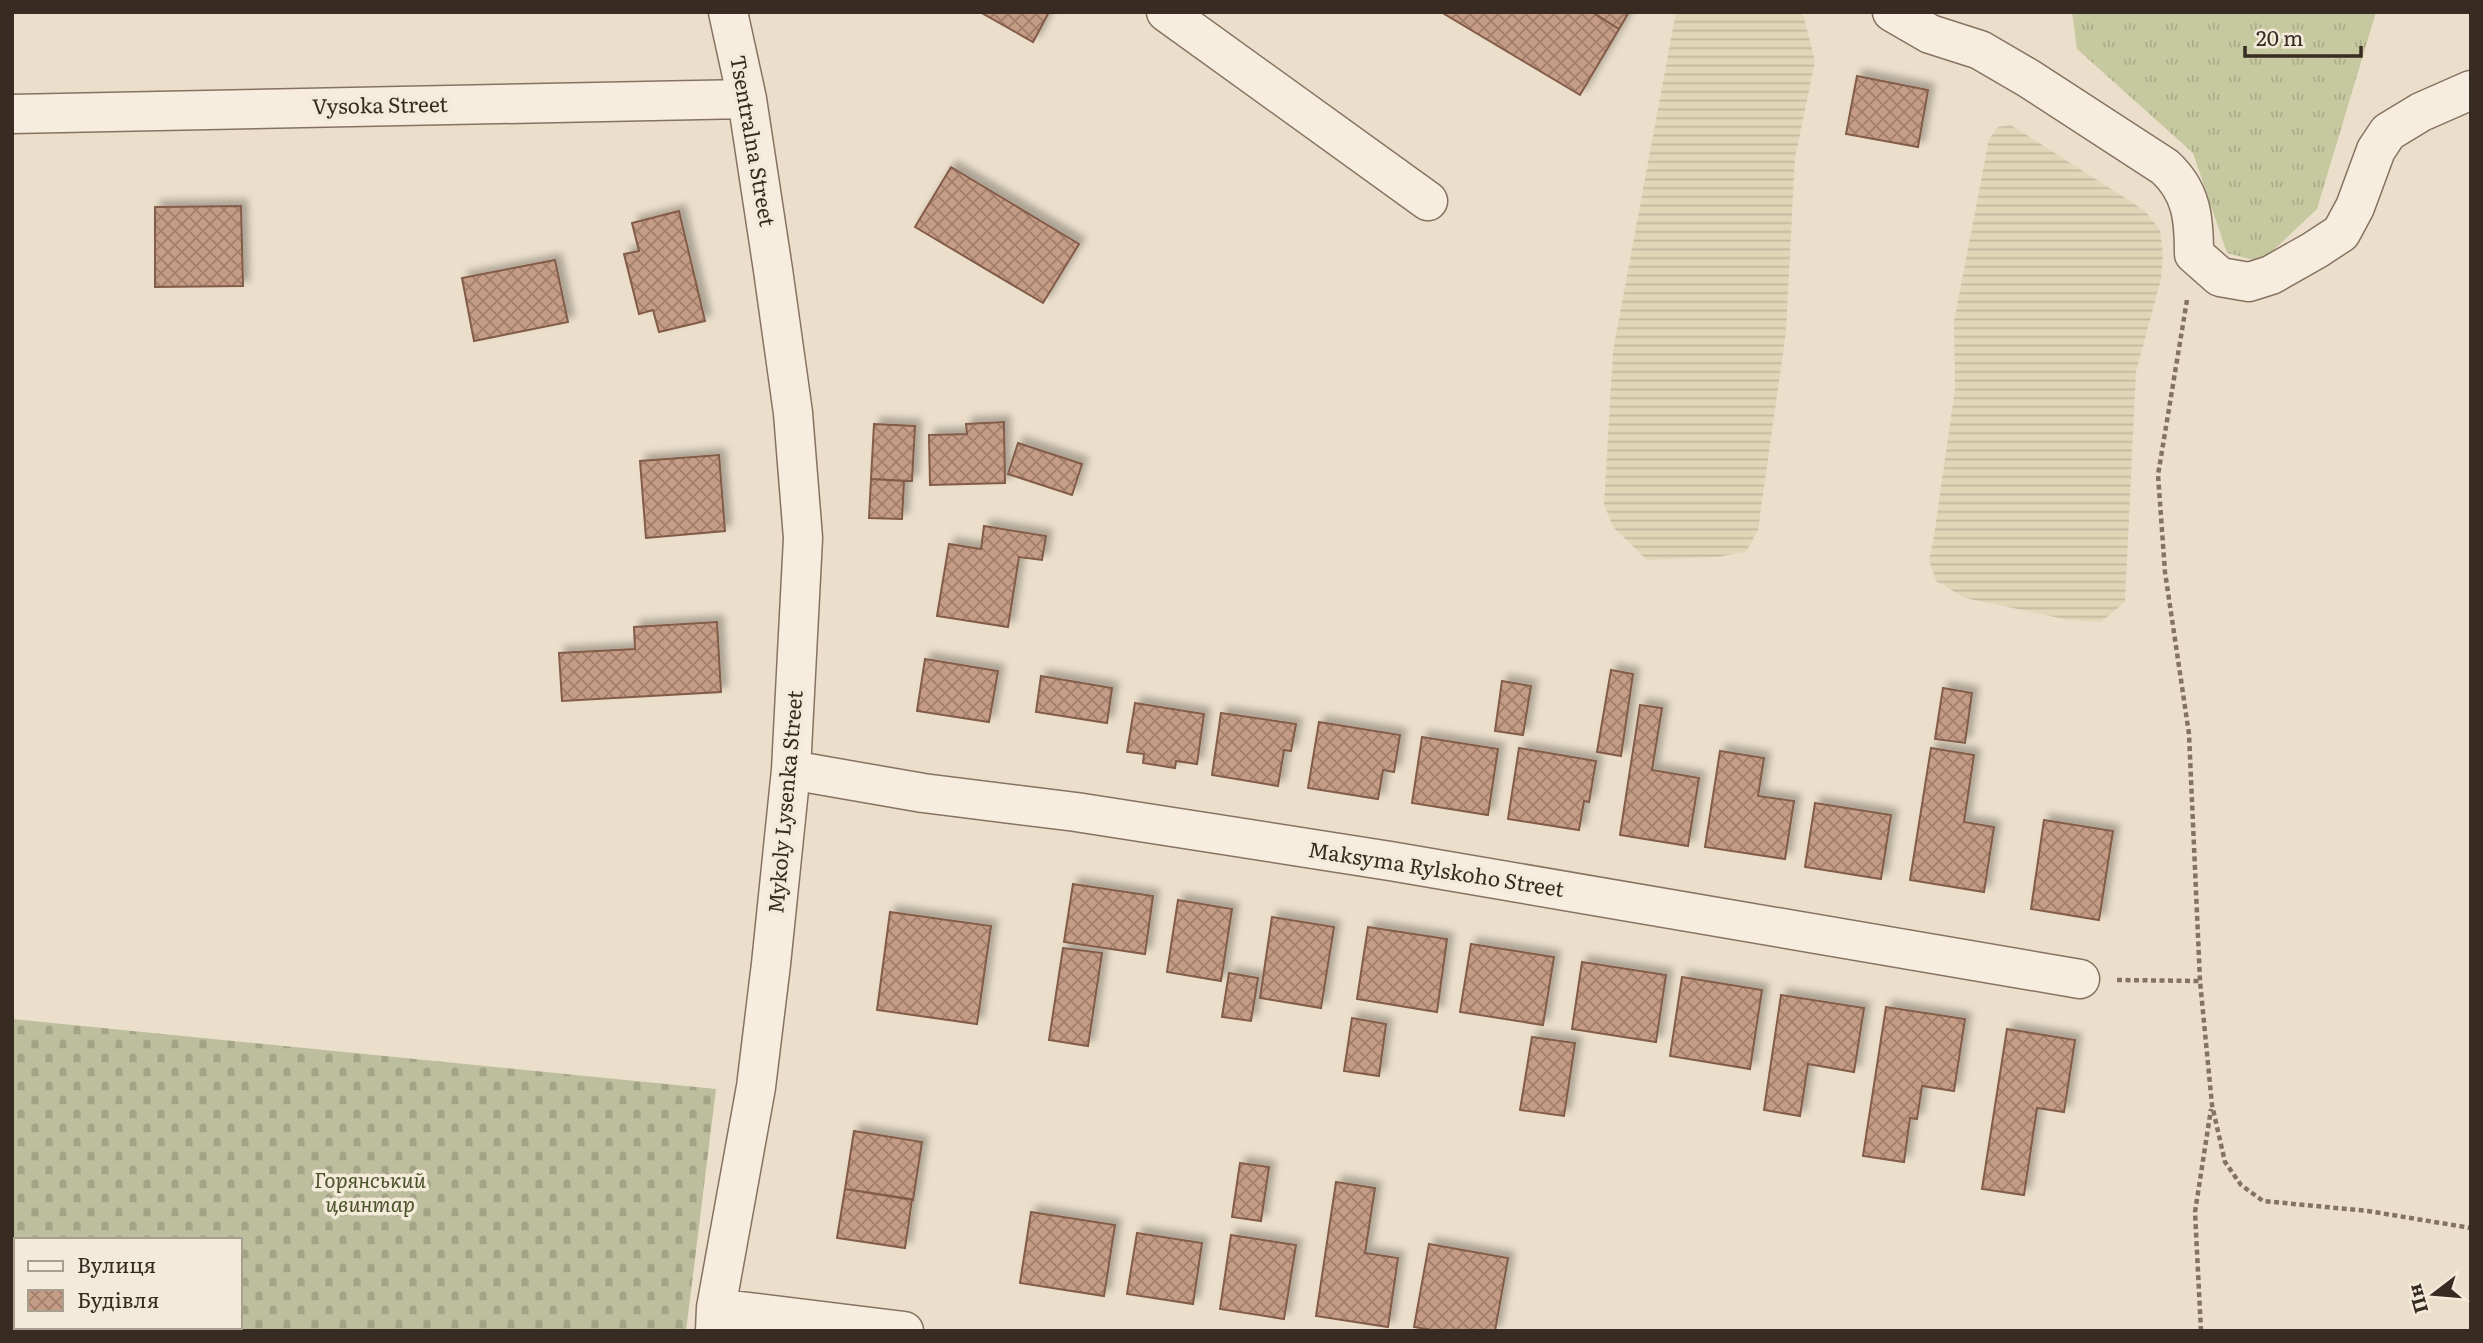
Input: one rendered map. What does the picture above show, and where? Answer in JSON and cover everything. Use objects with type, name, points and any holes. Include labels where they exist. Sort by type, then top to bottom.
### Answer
[{"type":"street","name":"Tsentralna Street","points":[[728,12],[747,99],[773,270]]},
{"type":"street","points":[[1166,12],[1428,201]]},
{"type":"street","points":[[1892,12],[1930,34],[1980,50],[2165,167],[2186,192],[2192,208],[2194,254],[2220,277],[2249,282],[2271,275],[2341,233],[2355,207],[2376,150],[2388,132],[2421,112],[2471,90]]},
{"type":"street","name":"Vysoka Street","points":[[12,114],[747,99]]},
{"type":"street","name":"Mykoly Lysenka Street","points":[[715,1320],[756,1087],[791,770],[803,538],[793,413],[773,270]]},
{"type":"street","name":"Maksyma Rylskoho Street","points":[[791,770],[923,793],[1076,812],[1390,861],[2080,979]]},
{"type":"street","points":[[715,1320],[904,1331]]},
{"type":"path","points":[[2194,254],[2158,475],[2165,572],[2189,734],[2200,981],[2212,1105],[2225,1162],[2241,1185],[2263,1200],[2368,1211],[2471,1228]]},
{"type":"path","points":[[2080,979],[2200,981]]},
{"type":"path","points":[[2201,1331],[2194,1212],[2212,1105]]},
{"type":"shaded area","points":[[1676,12],[1799,12],[1804,17],[1815,62],[1795,158],[1786,332],[1758,530],[1746,552],[1717,557],[1647,560],[1613,527],[1604,504],[1613,351]]},
{"type":"shaded area","points":[[2011,125],[2144,210],[2160,230],[2163,255],[2161,279],[2136,372],[2125,602],[2101,622],[2069,620],[1965,598],[1936,581],[1929,560],[1955,389],[1954,321],[1989,139],[1998,127]]},
{"type":"green space","points":[[2072,12],[2376,12],[2317,209],[2261,262],[2227,253],[2193,153],[2077,49]]},
{"type":"green space","name":"Горянський цвинтар","points":[[12,1019],[716,1089],[686,1331],[12,1331]]},
{"type":"building","points":[[980,12],[1049,12],[1033,42]]},
{"type":"building","points":[[1441,12],[1592,12],[1619,29],[1580,95]]},
{"type":"building","points":[[1592,12],[1629,12],[1619,29]]},
{"type":"building","points":[[1857,76],[1928,90],[1918,147],[1846,134]]},
{"type":"building","points":[[951,167],[1079,244],[1043,303],[915,227]]},
{"type":"building","points":[[241,206],[243,286],[155,287],[155,207]]},
{"type":"building","points":[[679,211],[705,321],[659,332],[653,310],[639,314],[624,254],[639,251],[632,223]]},
{"type":"building","points":[[555,260],[568,322],[474,341],[462,278]]},
{"type":"building","points":[[1004,422],[1005,483],[930,485],[929,435],[967,434],[966,424]]},
{"type":"building","points":[[874,424],[915,426],[912,481],[871,479]]},
{"type":"building","points":[[1018,443],[1082,464],[1072,495],[1008,474]]},
{"type":"building","points":[[719,455],[725,531],[646,538],[640,461]]},
{"type":"building","points":[[871,479],[904,481],[902,519],[869,518]]},
{"type":"building","points":[[984,526],[1046,536],[1042,560],[1019,557],[1008,627],[937,616],[949,544],[981,549]]},
{"type":"building","points":[[717,622],[721,692],[562,701],[559,653],[635,649],[634,627]]},
{"type":"building","points":[[925,659],[998,671],[989,722],[917,711]]},
{"type":"building","points":[[1611,670],[1633,674],[1621,756],[1597,752]]},
{"type":"building","points":[[1041,676],[1112,688],[1107,723],[1036,712]]},
{"type":"building","points":[[1502,681],[1531,686],[1523,735],[1495,731]]},
{"type":"building","points":[[1943,688],[1972,693],[1965,743],[1935,739]]},
{"type":"building","points":[[1135,703],[1204,714],[1197,764],[1176,761],[1175,768],[1143,763],[1144,754],[1127,752]]},
{"type":"building","points":[[1640,705],[1662,708],[1652,770],[1699,778],[1688,846],[1620,835]]},
{"type":"building","points":[[1221,713],[1296,724],[1291,751],[1284,750],[1278,786],[1212,775]]},
{"type":"building","points":[[1319,722],[1400,735],[1394,772],[1383,770],[1378,799],[1308,788]]},
{"type":"building","points":[[1422,737],[1498,749],[1488,815],[1412,803]]},
{"type":"building","points":[[1519,748],[1596,761],[1589,802],[1584,801],[1579,830],[1508,819]]},
{"type":"building","points":[[1931,748],[1974,755],[1964,822],[1994,827],[1984,892],[1910,880]]},
{"type":"building","points":[[1720,751],[1764,758],[1758,796],[1794,801],[1785,859],[1705,847]]},
{"type":"building","points":[[1815,803],[1891,815],[1881,879],[1805,867]]},
{"type":"building","points":[[2044,820],[2113,831],[2099,920],[2031,909]]},
{"type":"building","points":[[1073,884],[1153,896],[1145,954],[1064,942]]},
{"type":"building","points":[[1178,900],[1232,909],[1221,981],[1167,972]]},
{"type":"building","points":[[890,912],[991,926],[977,1024],[877,1010]]},
{"type":"building","points":[[1272,917],[1334,927],[1321,1008],[1260,998]]},
{"type":"building","points":[[1368,927],[1447,939],[1437,1012],[1357,999]]},
{"type":"building","points":[[1471,944],[1554,957],[1543,1025],[1460,1012]]},
{"type":"building","points":[[1063,948],[1102,953],[1088,1046],[1049,1040]]},
{"type":"building","points":[[1582,962],[1666,975],[1656,1042],[1572,1029]]},
{"type":"building","points":[[1229,973],[1258,978],[1251,1021],[1222,1017]]},
{"type":"building","points":[[1682,977],[1762,990],[1750,1069],[1670,1056]]},
{"type":"building","points":[[1781,995],[1864,1008],[1854,1072],[1808,1064],[1800,1116],[1764,1110]]},
{"type":"building","points":[[1886,1007],[1965,1019],[1954,1091],[1922,1086],[1917,1119],[1910,1118],[1904,1162],[1863,1156]]},
{"type":"building","points":[[1352,1018],[1386,1024],[1379,1076],[1344,1071]]},
{"type":"building","points":[[2007,1029],[2075,1040],[2064,1112],[2037,1108],[2024,1195],[1982,1189]]},
{"type":"building","points":[[1532,1037],[1575,1043],[1564,1116],[1520,1110]]},
{"type":"building","points":[[854,1131],[922,1142],[913,1200],[845,1189]]},
{"type":"building","points":[[1240,1163],[1269,1167],[1261,1221],[1232,1217]]},
{"type":"building","points":[[1336,1182],[1375,1188],[1365,1253],[1398,1258],[1388,1327],[1316,1316]]},
{"type":"building","points":[[845,1189],[912,1199],[905,1248],[837,1238]]},
{"type":"building","points":[[1031,1212],[1115,1225],[1104,1296],[1020,1283]]},
{"type":"building","points":[[1137,1233],[1202,1243],[1193,1304],[1127,1294]]},
{"type":"building","points":[[1231,1235],[1296,1245],[1284,1319],[1220,1309]]},
{"type":"building","points":[[1429,1244],[1508,1258],[1495,1331],[1437,1331],[1414,1327]]}]
